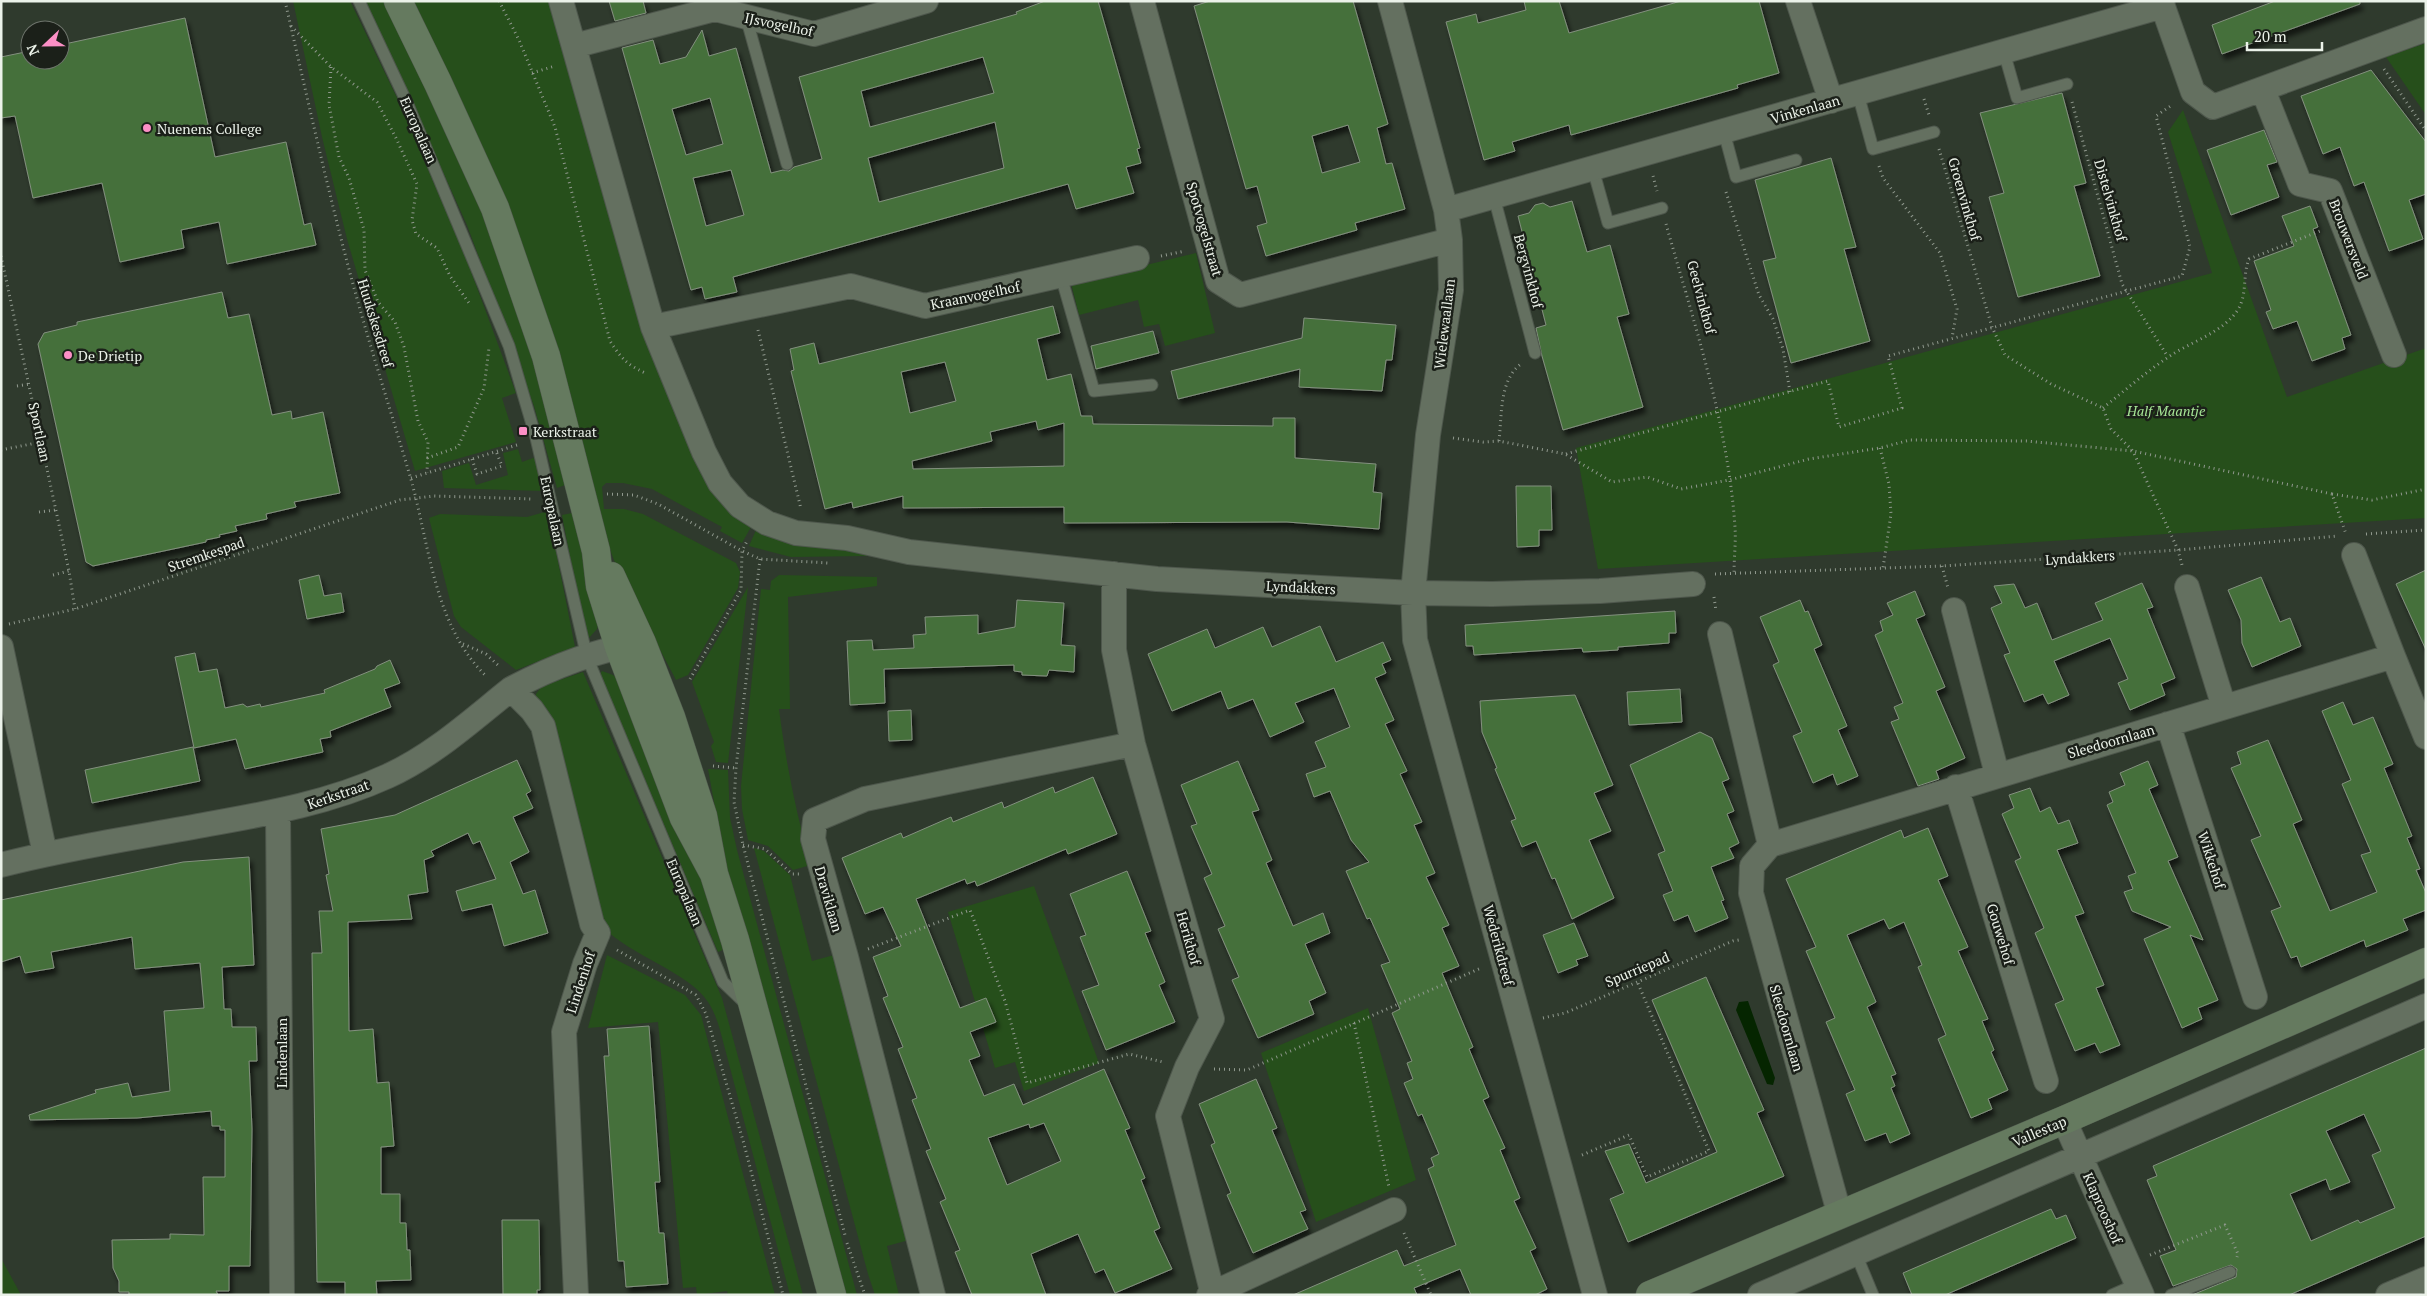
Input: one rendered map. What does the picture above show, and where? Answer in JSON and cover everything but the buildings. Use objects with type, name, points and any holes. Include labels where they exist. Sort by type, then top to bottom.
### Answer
[{"type":"main road","points":[[398,1],[438,83],[494,208],[546,356],[596,551],[617,586],[630,645],[671,717],[700,807],[714,874],[755,1013],[832,1295]]},
{"type":"main road","name":"Vallestap","points":[[1650,1295],[2064,1120],[2426,962]]},
{"type":"street","points":[[561,1],[653,327],[704,452],[720,483],[740,506],[767,524],[796,533],[807,534]]},
{"type":"street","name":"IJsvogelhof","points":[[574,46],[715,9],[814,34],[926,1]]},
{"type":"street","name":"Spotvogelstraat","points":[[1142,1],[1218,281],[1240,295],[1450,240]]},
{"type":"street","name":"Wielewaallaan","points":[[1390,1],[1446,210],[1450,240],[1451,290],[1428,435],[1412,593]]},
{"type":"street","points":[[1798,1],[1831,101]]},
{"type":"street","points":[[2162,4],[2193,92],[2213,107],[2426,29]]},
{"type":"street","name":"Vinkenlaan","points":[[1446,210],[1918,77],[2162,4]]},
{"type":"street","name":"Brouwersveld","points":[[2263,90],[2300,184],[2330,190],[2394,355]]},
{"type":"street","name":"Kraanvogelhof","points":[[653,327],[851,286],[925,306],[1137,258]]},
{"type":"street","name":"Lyndakkers","points":[[807,534],[847,538],[909,552],[1157,579],[1412,593],[1502,594],[1703,587]]},
{"type":"street","points":[[2350,545],[2426,737]]},
{"type":"street","name":"Herikhof","points":[[1114,574],[1114,650],[1134,744],[1212,1019],[1187,1067],[1168,1116],[1212,1294],[1394,1210]]},
{"type":"street","points":[[2187,587],[2224,707]]},
{"type":"street","name":"Wederikdreef","points":[[1412,593],[1415,640],[1595,1295]]},
{"type":"street","points":[[1954,610],[1997,774]]},
{"type":"street","points":[[1720,634],[1770,845]]},
{"type":"street","name":"Kerkstraat","points":[[1,865],[45,854],[278,812],[339,796],[388,776],[427,755],[511,689],[557,667],[630,645]]},
{"type":"street","points":[[1,647],[45,854]]},
{"type":"street","name":"Sleedoornlaan","points":[[1840,1216],[1762,939],[1751,893],[1752,866],[1770,845],[1997,774],[2393,656]]},
{"type":"street","name":"Lindenhof","points":[[511,689],[532,710],[543,726],[592,924],[598,933],[587,957],[564,1032],[576,1295]]},
{"type":"street","name":"Wikkehof","points":[[2168,724],[2255,997]]},
{"type":"street","name":"Draviklaan","points":[[933,1295],[846,957],[813,839],[815,820],[865,799],[1134,744]]},
{"type":"street","name":"Gouwehof","points":[[1956,787],[2046,1081]]},
{"type":"street","name":"Lindenlaan","points":[[278,812],[282,1295]]},
{"type":"street","points":[[1760,1295],[2426,1006]]},
{"type":"street","name":"Klaprooshof","points":[[2064,1120],[2136,1281]]},
{"type":"street","points":[[2388,1295],[2426,1279]]},
{"type":"lane","name":"Europalaan","points":[[359,1],[408,105],[509,346],[536,438],[587,657],[723,982],[755,1013]]},
{"type":"lane","points":[[746,18],[787,164]]},
{"type":"lane","points":[[2004,52],[2018,98],[2067,84]]},
{"type":"lane","points":[[1858,94],[1873,149],[1934,132]]},
{"type":"lane","points":[[1724,132],[1736,177],[1796,160]]},
{"type":"lane","points":[[1593,169],[1608,223],[1662,208]]},
{"type":"lane","name":"Bergvinkhof","points":[[1494,197],[1535,353]]},
{"type":"lane","points":[[1061,276],[1094,390],[1152,385]]},
{"type":"lane","points":[[1856,1254],[1873,1295]]},
{"type":"lane","points":[[2171,1295],[2230,1272]]},
{"type":"lane","points":[[2112,1295],[2136,1281]]},
{"type":"path","name":"Huukskesdreef","points":[[285,1],[350,273],[411,478],[444,612],[453,634],[463,644],[473,664],[493,683],[511,689]]},
{"type":"path","points":[[499,1],[519,40],[555,127],[610,341],[620,357],[629,366],[646,373],[673,375]]},
{"type":"path","points":[[291,26],[331,67],[377,102],[417,184],[412,220],[416,234],[437,248],[450,276],[476,314]]},
{"type":"path","points":[[2370,48],[2426,131]]},
{"type":"path","points":[[331,67],[329,106],[339,157],[349,178],[364,230],[365,270],[378,302],[395,322],[404,346],[418,421],[428,442],[427,473]]},
{"type":"path","name":"Groenvinkhof","points":[[1918,77],[1992,327],[2005,355],[2051,384],[2103,408]]},
{"type":"path","name":"Distelvinkhof","points":[[2067,84],[2120,275],[2126,291],[2168,357]]},
{"type":"path","points":[[1565,454],[1828,381],[1839,427],[1902,408],[1888,356],[2182,276],[2190,247],[2156,116],[2193,92]]},
{"type":"path","points":[[1873,149],[1883,178],[1940,253],[1957,309],[1952,338]]},
{"type":"path","name":"Geelvinkhof","points":[[1647,154],[1713,395],[1729,480],[1735,528],[1734,573]]},
{"type":"path","points":[[1736,177],[1726,190],[1759,295],[1773,319],[1783,350],[1790,392]]},
{"type":"path","points":[[2178,550],[2133,451],[2111,429],[2103,408],[2168,357],[2218,328],[2237,312],[2243,298],[2244,270],[2249,259],[2342,223]]},
{"type":"path","points":[[1137,258],[1144,261],[1209,245]]},
{"type":"path","name":"Sportlaan","points":[[1,256],[30,384],[69,571],[75,609]]},
{"type":"path","points":[[752,306],[807,534]]},
{"type":"path","points":[[427,458],[458,447],[484,388],[489,350],[486,341]]},
{"type":"path","points":[[1500,441],[1505,388],[1512,370],[1535,353]]},
{"type":"path","points":[[18,386],[30,384]]},
{"type":"path","points":[[1428,435],[1483,442],[1500,441],[1565,454],[1612,482],[1647,477],[1681,489],[1729,480],[1809,459],[1880,448],[1910,440],[2017,441],[2133,451],[2332,494],[2372,500],[2426,489]]},
{"type":"path","points":[[1,450],[41,442]]},
{"type":"path","points":[[411,478],[516,445]]},
{"type":"path","points":[[1880,448],[1889,484],[1891,514],[1883,568]]},
{"type":"path","points":[[472,459],[477,474],[502,466],[496,451]]},
{"type":"path","points":[[2332,494],[2350,545]]},
{"type":"path","name":"Stremkespad","points":[[1,626],[75,609],[400,500],[416,498],[537,499]]},
{"type":"path","points":[[39,512],[56,510]]},
{"type":"path","points":[[690,679],[741,590],[742,551],[760,519]]},
{"type":"path","name":"Lyndakkers","points":[[1734,573],[1942,566],[2178,550],[2350,545],[2426,530]]},
{"type":"path","points":[[760,559],[736,768],[734,802],[743,845],[847,1242],[864,1295]]},
{"type":"path","points":[[53,575],[69,571]]},
{"type":"path","points":[[1703,587],[1720,634]]},
{"type":"path","points":[[463,644],[486,654],[502,668],[511,689]]},
{"type":"path","points":[[709,760],[712,766],[736,768]]},
{"type":"path","points":[[743,845],[765,849],[792,874],[822,875]]},
{"type":"path","points":[[846,957],[970,910],[1005,1001],[1027,1083],[1129,1054],[1187,1067],[1247,1070],[1503,958]]},
{"type":"path","points":[[598,933],[622,954],[696,995],[706,1014],[744,1144],[783,1295]]},
{"type":"path","name":"Spurriepad","points":[[1520,1024],[1565,1013],[1733,941],[1762,939]]},
{"type":"path","points":[[1559,1164],[1629,1135],[1647,1177],[1709,1151],[1638,981]]},
{"type":"path","points":[[1354,1024],[1394,1210],[1431,1295]]},
{"type":"path","points":[[2136,1281],[2225,1225],[2238,1254],[2230,1272]]},
{"type":"green space","points":[[293,1],[350,1],[401,106],[466,258],[516,393],[502,398],[516,442],[415,471],[347,239],[322,137]]},
{"type":"green space","points":[[365,1],[383,1],[457,154],[500,254],[537,370],[565,485],[557,488],[534,406],[467,225]]},
{"type":"green space","points":[[411,1],[551,1],[632,288],[738,518],[751,527],[742,543],[720,531],[722,527],[652,489],[623,483],[606,483],[602,487],[604,509],[624,509],[643,514],[736,563],[740,572],[738,588],[688,675],[676,680],[618,571],[612,555],[591,488],[547,319],[509,212]]},
{"type":"green space","points":[[2426,43],[2426,115],[2386,57]]},
{"type":"green space","name":"Half Maantje","points":[[2183,110],[2287,397],[2426,348],[2426,518],[1598,569],[1576,448],[2212,273],[2168,132]]},
{"type":"green space","points":[[1196,253],[1215,333],[1165,346],[1159,324],[1144,327],[1138,300],[1079,315],[1071,283]]},
{"type":"green space","points":[[518,449],[522,462],[536,457],[544,491],[444,488],[442,471],[469,463],[476,485],[508,475],[503,453]]},
{"type":"green space","points":[[548,511],[575,647],[516,670],[461,627],[454,616],[429,518],[440,514],[527,517]]},
{"type":"green space","points":[[572,513],[600,618],[597,629],[589,638],[580,609],[562,515]]},
{"type":"green space","points":[[756,530],[783,540],[811,546],[853,551],[867,554],[867,556],[791,557],[749,546]]},
{"type":"green space","points":[[779,575],[877,577],[877,586],[788,597],[790,709],[779,709],[792,788],[811,865],[793,870],[768,846],[748,840],[742,809],[741,786],[761,589],[770,590],[771,581]]},
{"type":"green space","points":[[748,587],[728,763],[716,762],[711,746],[714,742],[692,682]]},
{"type":"green space","points":[[602,671],[613,675],[620,681],[698,869],[725,949],[718,952],[600,674]]},
{"type":"green space","points":[[583,672],[722,998],[803,1295],[790,1295],[720,1030],[712,1009],[708,1002],[688,982],[615,938],[604,928],[536,697],[542,686]]},
{"type":"green space","points":[[708,769],[728,770],[730,818],[737,850],[857,1295],[844,1295],[726,867]]},
{"type":"green space","points":[[754,848],[764,851],[790,875],[812,961],[834,955],[909,1240],[887,1246],[899,1295],[875,1295],[868,1274]]},
{"type":"green space","points":[[1034,886],[1099,1063],[1024,1091],[1015,1062],[995,1068],[948,912]]},
{"type":"green space","points":[[607,955],[685,995],[701,1015],[775,1295],[728,1295],[727,1291],[697,1295],[696,1287],[683,1288],[658,1022],[588,1028]]},
{"type":"green space","points":[[1368,1008],[1416,1180],[1316,1222],[1261,1053]]},
{"type":"green space","points":[[1,1258],[21,1295],[1,1295]]},
{"type":"shaded area","points":[[1748,1001],[1775,1078],[1773,1085],[1767,1084],[1736,1010],[1739,1002]]},
{"type":"place","name":"Nuenens College","points":[[147,128]]},
{"type":"place","name":"De Drietip","points":[[68,355]]},
{"type":"place","name":"Kerkstraat","points":[[523,431]]}]
